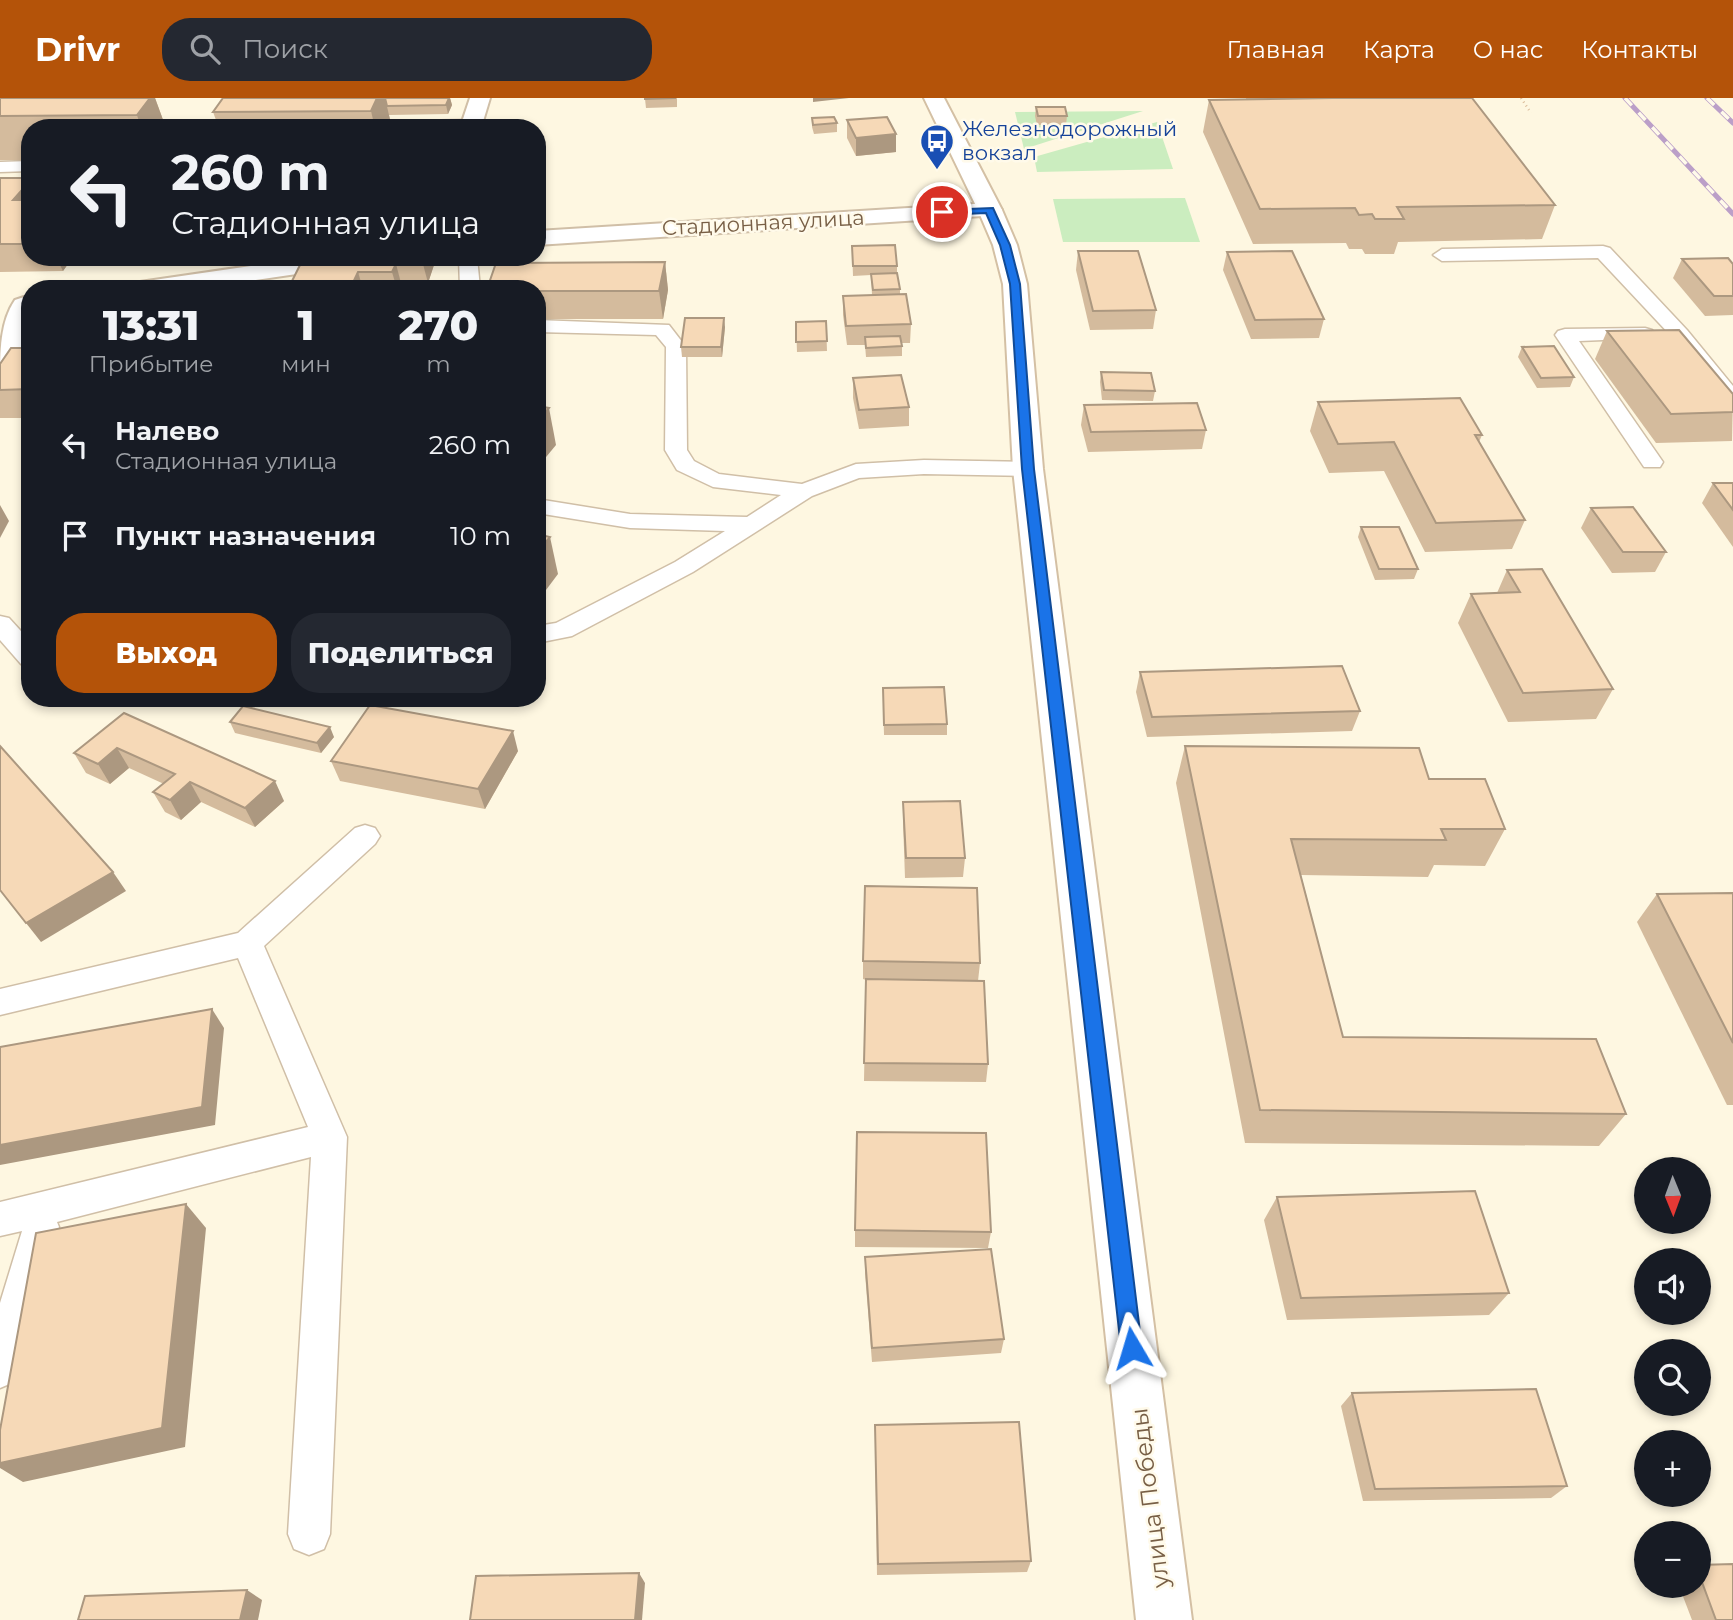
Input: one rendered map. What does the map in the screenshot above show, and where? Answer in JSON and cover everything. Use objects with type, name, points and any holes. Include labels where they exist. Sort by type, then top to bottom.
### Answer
[{"type":"street","points":[[472,119],[480,98]]},
{"type":"street","name":"улица Победы","points":[[934,98],[990,210],[1005,245],[1015,284],[1028,469],[1164,1620]]},
{"type":"street","name":"Стадионная улица","points":[[546,236],[990,210]]},
{"type":"street","points":[[204,280],[302,266]]},
{"type":"street","points":[[0,370],[18,328],[18,306]]},
{"type":"lane","points":[[0,167],[21,166]]},
{"type":"lane","points":[[1442,255],[1604,252],[1680,334],[1733,401]]},
{"type":"lane","points":[[546,326],[662,328],[676,347],[676,450],[685,465],[713,480],[804,491]]},
{"type":"lane","points":[[1652,462],[1565,335],[1680,334]]},
{"type":"lane","points":[[546,633],[563,630],[684,567],[804,491],[856,471],[924,467],[1028,469]]},
{"type":"lane","points":[[546,507],[630,521],[751,524]]},
{"type":"lane","points":[[0,624],[21,648]]},
{"type":"lane","points":[[0,1002],[247,943],[365,836]]},
{"type":"lane","points":[[247,943],[330,1137],[309,1534]]},
{"type":"lane","points":[[0,1219],[330,1137]]},
{"type":"lane","points":[[0,1368],[46,1209]]},
{"type":"path","points":[[1521,98],[1531,113]]},
{"type":"green space","points":[[1143,111],[1024,149],[1015,112]]},
{"type":"green space","points":[[1157,122],[1173,169],[1037,172],[1034,157]]},
{"type":"green space","points":[[1185,198],[1200,242],[1063,242],[1053,199]]},
{"type":"building","points":[[0,98],[150,98],[137,115],[0,116]]},
{"type":"building","points":[[223,98],[377,98],[371,111],[213,112]]},
{"type":"building","points":[[385,98],[449,98],[446,105],[387,106]]},
{"type":"building","points":[[1472,98],[1555,205],[1397,207],[1404,219],[1375,219],[1372,214],[1359,215],[1355,208],[1260,209],[1209,100]]},
{"type":"building","points":[[1036,107],[1065,107],[1067,116],[1038,116]]},
{"type":"building","points":[[834,117],[837,123],[813,125],[812,118]]},
{"type":"building","points":[[887,117],[896,134],[856,138],[847,120]]},
{"type":"building","points":[[0,178],[21,178],[21,191],[13,200],[21,200],[21,244],[0,244]]},
{"type":"building","points":[[895,245],[897,266],[853,266],[852,246]]},
{"type":"building","points":[[1078,251],[1138,251],[1156,310],[1093,311]]},
{"type":"building","points":[[1292,251],[1324,319],[1255,320],[1227,252]]},
{"type":"building","points":[[1728,258],[1733,264],[1733,296],[1714,296],[1682,259]]},
{"type":"building","points":[[665,262],[659,291],[546,291],[546,280],[490,280],[495,266],[546,266],[546,263]]},
{"type":"building","points":[[300,266],[395,266],[392,272],[358,272],[354,280],[292,280]]},
{"type":"building","points":[[897,273],[900,289],[873,290],[871,274]]},
{"type":"building","points":[[906,294],[911,324],[846,326],[843,296]]},
{"type":"building","points":[[685,318],[724,318],[721,347],[681,347]]},
{"type":"building","points":[[826,321],[827,341],[796,342],[796,322]]},
{"type":"building","points":[[1679,330],[1733,394],[1733,412],[1671,414],[1607,331]]},
{"type":"building","points":[[900,336],[902,346],[866,348],[865,337]]},
{"type":"building","points":[[1554,346],[1574,377],[1541,378],[1522,347]]},
{"type":"building","points":[[11,348],[21,348],[21,389],[0,390],[0,364]]},
{"type":"building","points":[[1101,372],[1151,373],[1155,391],[1104,390]]},
{"type":"building","points":[[901,375],[909,407],[859,410],[853,378]]},
{"type":"building","points":[[1460,398],[1482,435],[1475,435],[1525,520],[1436,523],[1394,442],[1338,444],[1318,402]]},
{"type":"building","points":[[1197,403],[1206,430],[1091,432],[1084,405]]},
{"type":"building","points":[[1713,483],[1733,483],[1733,510]]},
{"type":"building","points":[[1633,507],[1666,552],[1623,552],[1591,508]]},
{"type":"building","points":[[1361,527],[1399,527],[1418,569],[1379,569]]},
{"type":"building","points":[[1542,569],[1613,689],[1523,693],[1471,594],[1520,592],[1507,570]]},
{"type":"building","points":[[1342,666],[1360,711],[1152,717],[1140,672]]},
{"type":"building","points":[[944,687],[947,724],[884,725],[883,688]]},
{"type":"building","points":[[242,707],[247,707],[330,727],[317,743],[230,722]]},
{"type":"building","points":[[369,707],[513,731],[478,789],[331,761]]},
{"type":"building","points":[[124,713],[275,781],[245,808],[190,782],[170,800],[153,792],[175,774],[117,748],[98,764],[74,753]]},
{"type":"building","points":[[0,746],[113,872],[26,923],[0,890]]},
{"type":"building","points":[[1185,746],[1419,748],[1429,779],[1485,779],[1505,829],[1441,829],[1446,840],[1291,839],[1343,1037],[1596,1039],[1626,1114],[1260,1110]]},
{"type":"building","points":[[960,801],[965,858],[906,858],[903,802]]},
{"type":"building","points":[[865,886],[977,888],[980,963],[863,961]]},
{"type":"building","points":[[1733,893],[1733,1043],[1657,894]]},
{"type":"building","points":[[866,979],[984,981],[988,1064],[864,1063]]},
{"type":"building","points":[[212,1009],[202,1107],[0,1145],[0,1047]]},
{"type":"building","points":[[857,1132],[986,1133],[991,1232],[855,1230]]},
{"type":"building","points":[[1475,1191],[1509,1293],[1301,1298],[1277,1197]]},
{"type":"building","points":[[186,1204],[162,1428],[0,1463],[0,1430],[36,1233]]},
{"type":"building","points":[[991,1249],[1004,1339],[872,1348],[865,1257]]},
{"type":"building","points":[[1536,1389],[1567,1486],[1375,1489],[1352,1393]]},
{"type":"building","points":[[1019,1422],[1031,1561],[878,1564],[875,1425]]},
{"type":"building","points":[[1733,1564],[1733,1620],[1716,1620],[1708,1598],[1711,1598],[1711,1565]]},
{"type":"building","points":[[639,1573],[635,1620],[470,1620],[476,1576]]},
{"type":"building","points":[[247,1590],[240,1620],[78,1620],[85,1596]]},
{"type":"railway","points":[[1625,98],[1733,214]]},
{"type":"railway","points":[[1707,98],[1733,123]]},
{"type":"place","name":"Железнодорожный вокзал","points":[[937,171]]},
{"type":"route","points":[[942,212],[990,210],[1005,245],[1015,284],[1028,469],[1059,750],[1132,1348]]}]
